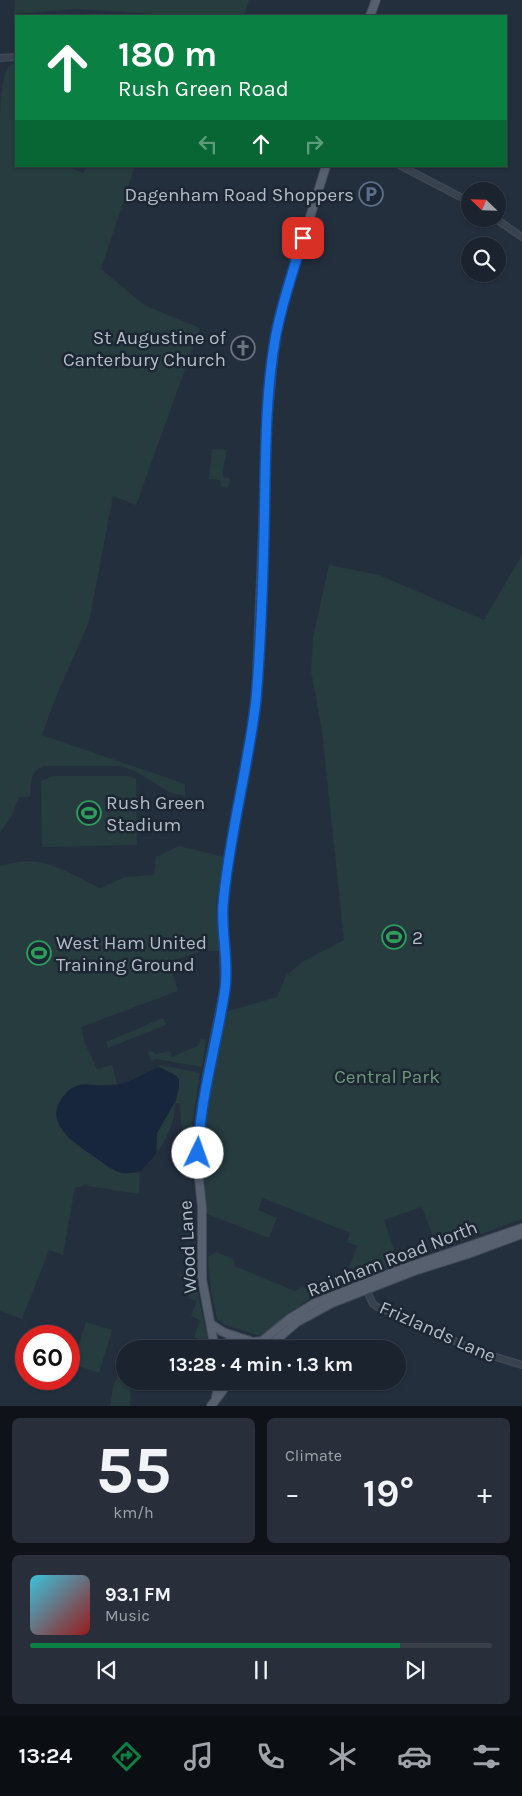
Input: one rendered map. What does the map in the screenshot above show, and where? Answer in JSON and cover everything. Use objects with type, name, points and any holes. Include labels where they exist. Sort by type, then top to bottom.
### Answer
[{"type":"main road","points":[[370,15],[376,0]]},
{"type":"main road","name":"Wood Lane","points":[[214,1340],[202,1278],[202,1207],[198,1153],[200,1120],[225,987],[223,908],[229,856],[253,726],[257,682],[266,481],[265,443],[275,341],[281,310],[326,167]]},
{"type":"main road","name":"Rainham Road North","points":[[276,1340],[299,1320],[396,1271],[522,1228]]},
{"type":"main road","name":"Rainham Road North","points":[[263,1340],[289,1319],[315,1303],[468,1254],[522,1234]]},
{"type":"main road","points":[[211,1324],[223,1332],[244,1339]]},
{"type":"main road","points":[[239,1340],[244,1339]]},
{"type":"main road","points":[[216,1397],[217,1390]]},
{"type":"main road","points":[[211,1406],[222,1390]]},
{"type":"street","points":[[0,58],[15,56]]},
{"type":"street","points":[[403,167],[461,197]]},
{"type":"street","points":[[506,226],[522,237]]},
{"type":"street","name":"Frizlands Lane","points":[[365,1287],[373,1304],[380,1308],[412,1320],[473,1350],[522,1366]]},
{"type":"green space","points":[[15,0],[249,0],[244,15],[170,15],[77,9],[14,14]]},
{"type":"green space","points":[[15,63],[15,167],[69,167],[84,173],[86,167],[135,167],[101,269],[144,305],[200,328],[136,505],[113,496],[89,622],[55,699],[42,735],[185,784],[185,796],[171,793],[135,771],[121,766],[44,766],[39,768],[34,774],[31,782],[30,796],[19,798],[11,817],[0,833],[0,114],[4,76],[11,65]]},
{"type":"green space","points":[[212,449],[227,450],[223,477],[229,478],[230,481],[227,488],[221,486],[220,480],[209,479]]},
{"type":"green space","name":"Central Park","points":[[522,555],[522,1219],[438,1250],[422,1207],[384,1220],[399,1264],[367,1275],[349,1268],[357,1246],[347,1242],[350,1233],[263,1198],[258,1210],[277,1218],[269,1238],[207,1214],[202,1149],[207,1096],[225,1012],[277,997],[286,976],[302,962],[344,940],[322,731],[311,671],[313,638],[329,565],[379,575],[484,620]]},
{"type":"green space","name":"Rush Green Stadium","points":[[53,776],[128,776],[136,779],[137,845],[42,847],[41,781]]},
{"type":"green space","points":[[179,846],[224,857],[216,903],[219,951],[202,951],[169,962],[178,991],[81,1027],[85,1044],[97,1069],[112,1065],[117,1084],[100,1085],[67,1137],[95,1157],[124,1173],[140,1173],[139,1194],[88,1186],[86,1184],[75,1187],[63,1255],[49,1250],[22,1319],[0,1311],[0,866],[28,861],[52,865],[100,888],[125,877],[154,875],[156,857]]},
{"type":"green space","points":[[163,1018],[166,1025],[108,1048],[106,1042]]},
{"type":"green space","points":[[201,1039],[206,1040],[202,1067],[156,1059],[151,1061],[148,1052],[152,1051],[156,1054],[170,1051],[172,1057],[199,1045]]},
{"type":"green space","points":[[161,1065],[200,1073],[190,1138],[186,1138],[181,1123],[180,1103],[175,1103],[170,1129],[157,1152],[157,1133],[176,1100],[179,1079],[159,1067]]},
{"type":"green space","points":[[186,1244],[194,1245],[195,1281],[179,1276],[180,1274],[184,1275],[192,1253],[184,1250]]},
{"type":"green space","points":[[216,1252],[233,1259],[235,1266],[295,1291],[302,1287],[306,1289],[310,1294],[309,1299],[260,1336],[225,1325],[217,1319],[211,1290],[208,1257]]},
{"type":"green space","points":[[193,1282],[195,1283],[208,1340],[200,1340],[194,1337],[200,1320],[191,1316],[197,1301],[188,1298]]},
{"type":"green space","points":[[86,1322],[112,1330],[99,1373],[80,1366],[80,1341]]},
{"type":"green space","points":[[116,1380],[116,1390],[131,1390],[130,1406],[110,1406]]},
{"type":"water","points":[[159,1067],[179,1079],[179,1087],[176,1100],[157,1133],[156,1154],[141,1171],[124,1173],[115,1171],[79,1146],[63,1131],[56,1113],[59,1104],[71,1089],[81,1085],[115,1085]]},
{"type":"place","name":"Dagenham Road Shoppers","points":[[371,194]]},
{"type":"place","name":"St Augustine of Canterbury Church","points":[[243,348]]},
{"type":"place","name":"Rush Green Stadium","points":[[89,813]]},
{"type":"place","name":"2","points":[[394,937]]},
{"type":"place","name":"West Ham United Training Ground","points":[[39,953]]},
{"type":"route","points":[[198,1153],[200,1120],[225,987],[223,908],[229,856],[256,700],[266,481],[265,443],[270,381],[281,310],[303,238]]}]
